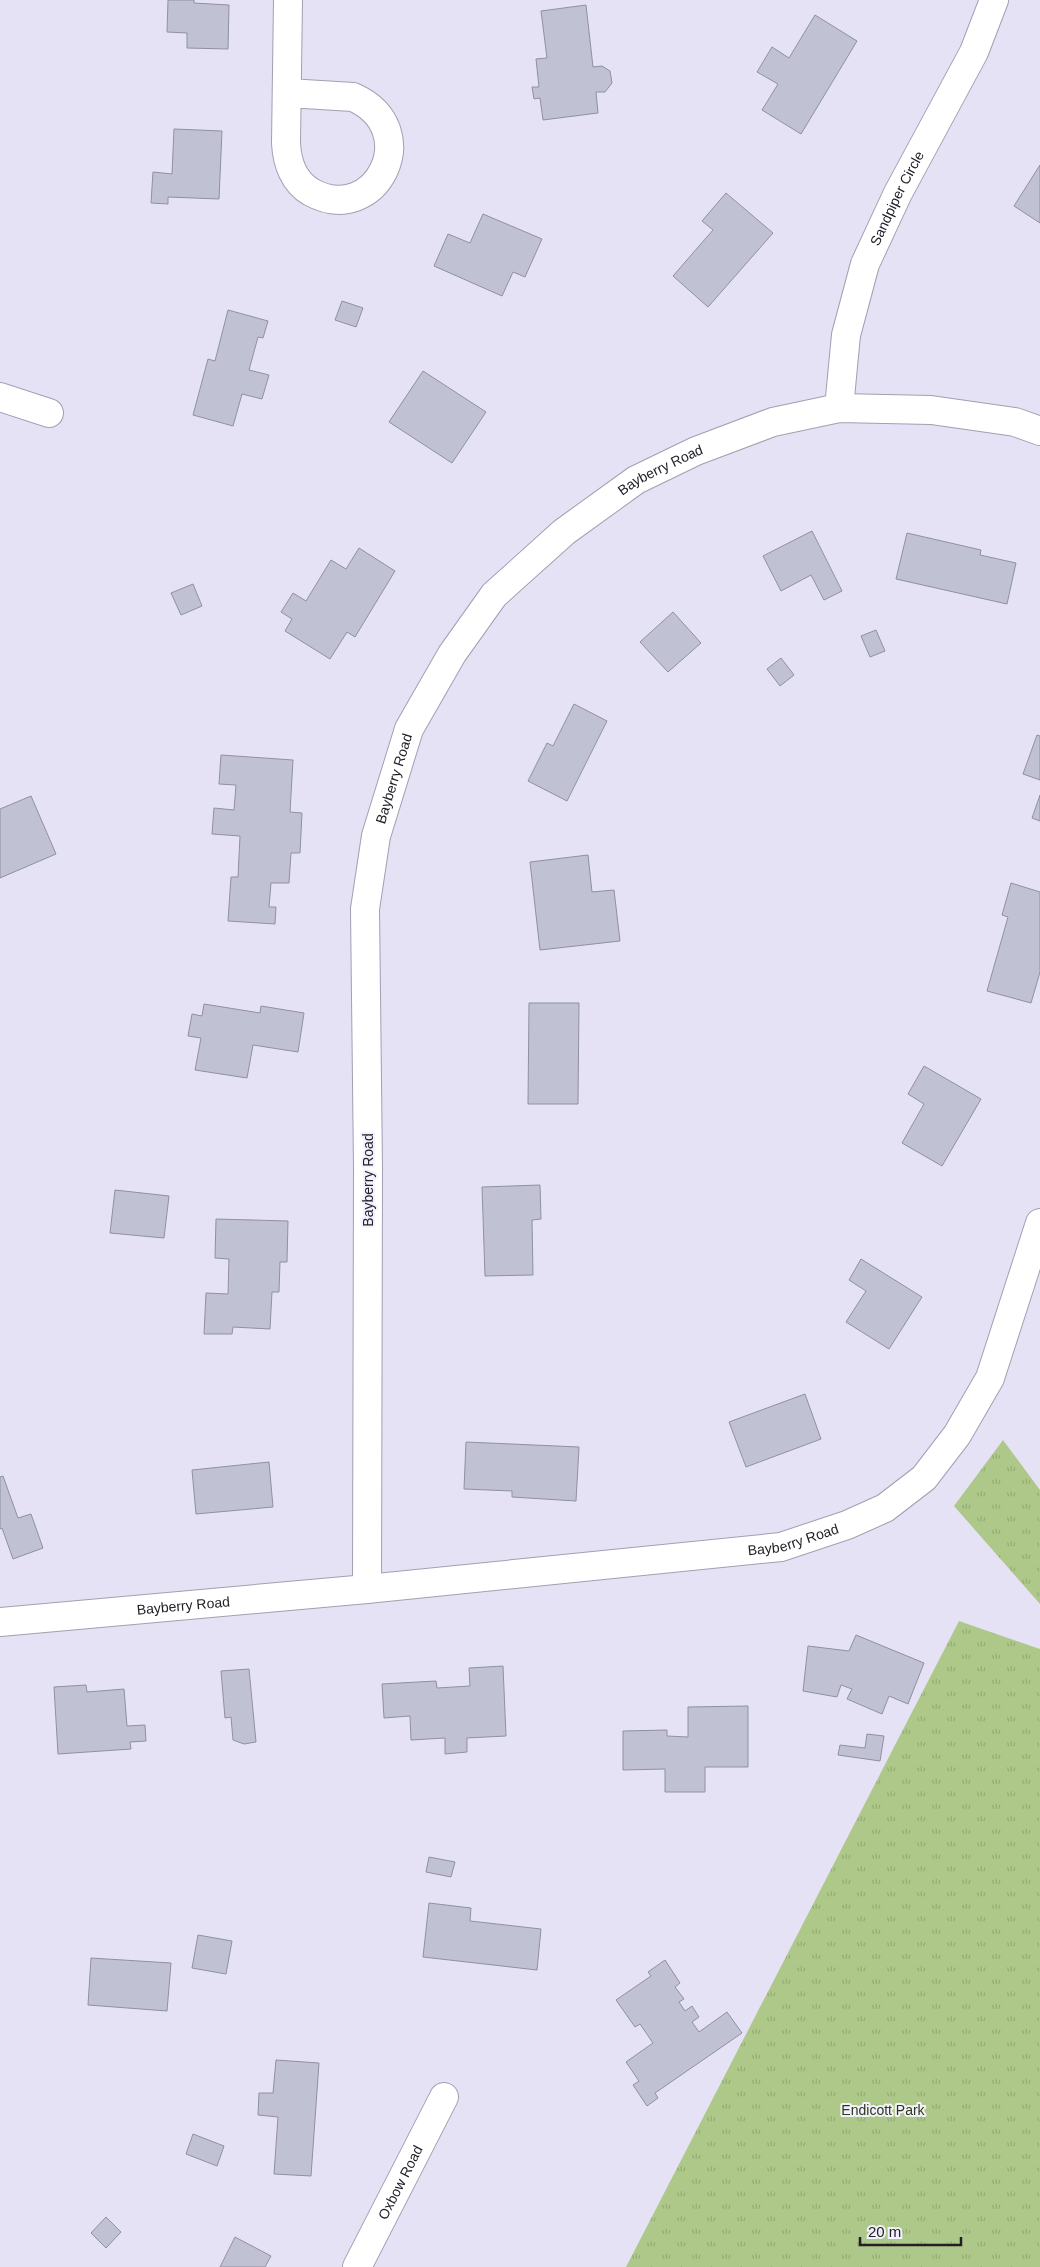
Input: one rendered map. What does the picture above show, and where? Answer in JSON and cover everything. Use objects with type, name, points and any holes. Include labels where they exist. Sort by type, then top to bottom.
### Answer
[{"type":"street","points":[[288,0],[286,154],[289,164],[299,182],[307,189],[328,199],[351,198],[371,188],[385,170],[389,159],[389,136],[379,116],[363,102],[353,97],[288,93]]},
{"type":"street","name":"Sandpiper Circle","points":[[839,408],[846,335],[865,264],[898,193],[974,52],[994,0]]},
{"type":"street","points":[[0,398],[49,413]]},
{"type":"street","name":"Bayberry Road","points":[[367,1589],[368,1168],[365,909],[376,836],[409,729],[452,654],[494,595],[564,532],[636,480],[696,451],[773,422],[839,408],[931,410],[1015,422],[1040,431]]},
{"type":"street","name":"Bayberry Road","points":[[0,1622],[367,1589],[780,1548],[847,1526],[885,1508],[924,1478],[957,1435],[990,1378],[1040,1223]]},
{"type":"street","name":"Oxbow Road","points":[[357,2267],[444,2097]]},
{"type":"green space","points":[[1003,1440],[1040,1490],[1040,1604],[954,1506]]},
{"type":"green space","name":"Endicott Park","points":[[959,1621],[1040,1649],[1040,2267],[626,2267]]},
{"type":"building","points":[[168,0],[194,0],[194,3],[229,5],[228,49],[187,48],[187,33],[167,32]]},
{"type":"building","points":[[586,5],[593,67],[602,66],[610,71],[612,83],[605,92],[596,92],[598,113],[543,120],[540,98],[534,99],[532,87],[539,87],[536,59],[547,58],[541,11]]},
{"type":"building","points":[[815,15],[857,41],[801,134],[762,110],[778,84],[757,72],[772,47],[789,58]]},
{"type":"building","points":[[174,129],[222,131],[219,199],[168,197],[168,204],[151,203],[153,172],[172,174]]},
{"type":"building","points":[[1040,165],[1040,223],[1014,206]]},
{"type":"building","points":[[726,193],[773,233],[708,307],[673,276],[713,230],[702,221]]},
{"type":"building","points":[[483,214],[542,239],[525,277],[513,272],[502,296],[434,266],[448,234],[470,243]]},
{"type":"building","points":[[342,301],[363,308],[356,327],[335,320]]},
{"type":"building","points":[[228,310],[268,321],[263,338],[258,337],[249,370],[269,375],[262,399],[242,394],[233,426],[193,415],[208,359],[215,361]]},
{"type":"building","points":[[423,371],[486,412],[452,463],[389,422]]},
{"type":"building","points":[[812,531],[842,591],[824,600],[811,575],[781,591],[763,556]]},
{"type":"building","points":[[907,533],[981,550],[980,555],[1016,563],[1007,604],[896,579]]},
{"type":"building","points":[[359,548],[395,571],[355,637],[347,632],[330,659],[285,631],[292,619],[281,612],[293,593],[306,601],[331,560],[346,569]]},
{"type":"building","points":[[193,584],[202,606],[181,615],[171,593]]},
{"type":"building","points":[[673,612],[701,643],[668,672],[640,642]]},
{"type":"building","points":[[876,630],[885,651],[870,657],[861,636]]},
{"type":"building","points":[[781,658],[794,675],[780,686],[767,669]]},
{"type":"building","points":[[574,704],[607,721],[567,801],[528,781],[547,743],[553,746]]},
{"type":"building","points":[[1037,735],[1040,736],[1040,780],[1023,774]]},
{"type":"building","points":[[221,755],[293,760],[290,812],[302,813],[300,853],[291,853],[289,883],[271,883],[269,907],[276,907],[275,924],[228,921],[231,877],[238,877],[240,836],[212,834],[214,808],[234,810],[236,785],[219,784]]},
{"type":"building","points":[[1040,795],[1040,821],[1032,818]]},
{"type":"building","points":[[31,796],[56,854],[0,878],[0,809]]},
{"type":"building","points":[[588,855],[592,892],[614,890],[620,941],[540,950],[530,862]]},
{"type":"building","points":[[1011,883],[1040,892],[1040,972],[1031,1003],[987,991],[1008,917],[1002,915]]},
{"type":"building","points":[[529,1003],[579,1003],[578,1104],[528,1104]]},
{"type":"building","points":[[204,1004],[260,1013],[261,1006],[304,1013],[298,1052],[253,1045],[247,1078],[195,1070],[201,1038],[188,1036],[192,1014],[202,1016]]},
{"type":"building","points":[[924,1066],[981,1099],[942,1166],[902,1143],[924,1104],[908,1094]]},
{"type":"building","points":[[540,1185],[541,1219],[532,1220],[533,1275],[485,1276],[482,1187]]},
{"type":"building","points":[[115,1190],[169,1196],[164,1238],[110,1233]]},
{"type":"building","points":[[216,1219],[288,1221],[287,1262],[280,1262],[279,1292],[272,1292],[270,1329],[233,1327],[232,1334],[204,1334],[206,1293],[228,1294],[229,1259],[215,1258]]},
{"type":"building","points":[[861,1259],[922,1297],[889,1349],[846,1322],[866,1291],[849,1280]]},
{"type":"building","points":[[805,1394],[821,1439],[746,1467],[729,1422]]},
{"type":"building","points":[[466,1442],[579,1447],[576,1501],[512,1497],[512,1491],[464,1489]]},
{"type":"building","points":[[269,1462],[273,1507],[196,1514],[192,1470]]},
{"type":"building","points":[[3,1476],[18,1518],[31,1514],[43,1548],[13,1559],[2,1528],[0,1529],[0,1477]]},
{"type":"building","points":[[856,1635],[924,1663],[908,1704],[889,1696],[882,1714],[847,1699],[852,1689],[841,1685],[837,1697],[803,1691],[808,1646],[849,1651]]},
{"type":"building","points":[[503,1666],[506,1736],[467,1738],[467,1752],[445,1754],[445,1738],[411,1740],[410,1716],[384,1718],[382,1684],[436,1681],[437,1688],[470,1686],[469,1668]]},
{"type":"building","points":[[249,1669],[256,1742],[244,1744],[233,1740],[231,1717],[225,1718],[221,1671]]},
{"type":"building","points":[[86,1685],[87,1692],[124,1689],[127,1726],[145,1725],[146,1741],[130,1742],[131,1749],[58,1754],[54,1687]]},
{"type":"building","points":[[748,1706],[748,1767],[705,1767],[705,1792],[665,1792],[665,1769],[623,1770],[623,1731],[667,1730],[667,1736],[688,1737],[688,1707]]},
{"type":"building","points":[[867,1734],[884,1736],[880,1761],[838,1755],[840,1745],[865,1748]]},
{"type":"building","points":[[429,1857],[455,1862],[451,1877],[426,1872]]},
{"type":"building","points":[[429,1903],[471,1908],[470,1921],[541,1929],[537,1970],[423,1957]]},
{"type":"building","points":[[198,1935],[232,1941],[226,1974],[192,1968]]},
{"type":"building","points":[[91,1958],[171,1963],[167,2011],[88,2005]]},
{"type":"building","points":[[665,1960],[680,1983],[675,1987],[684,1999],[679,2002],[685,2011],[692,2006],[699,2017],[692,2022],[699,2032],[727,2012],[742,2033],[655,2093],[658,2098],[647,2106],[633,2085],[639,2081],[626,2062],[653,2043],[640,2024],[635,2027],[616,2000],[651,1976],[648,1972]]},
{"type":"building","points":[[276,2060],[319,2063],[311,2176],[274,2174],[278,2117],[258,2115],[259,2093],[273,2093]]},
{"type":"building","points":[[193,2134],[224,2146],[217,2166],[186,2154]]},
{"type":"building","points":[[106,2217],[121,2232],[106,2248],[91,2233]]},
{"type":"building","points":[[235,2237],[271,2256],[265,2267],[220,2267]]}]
